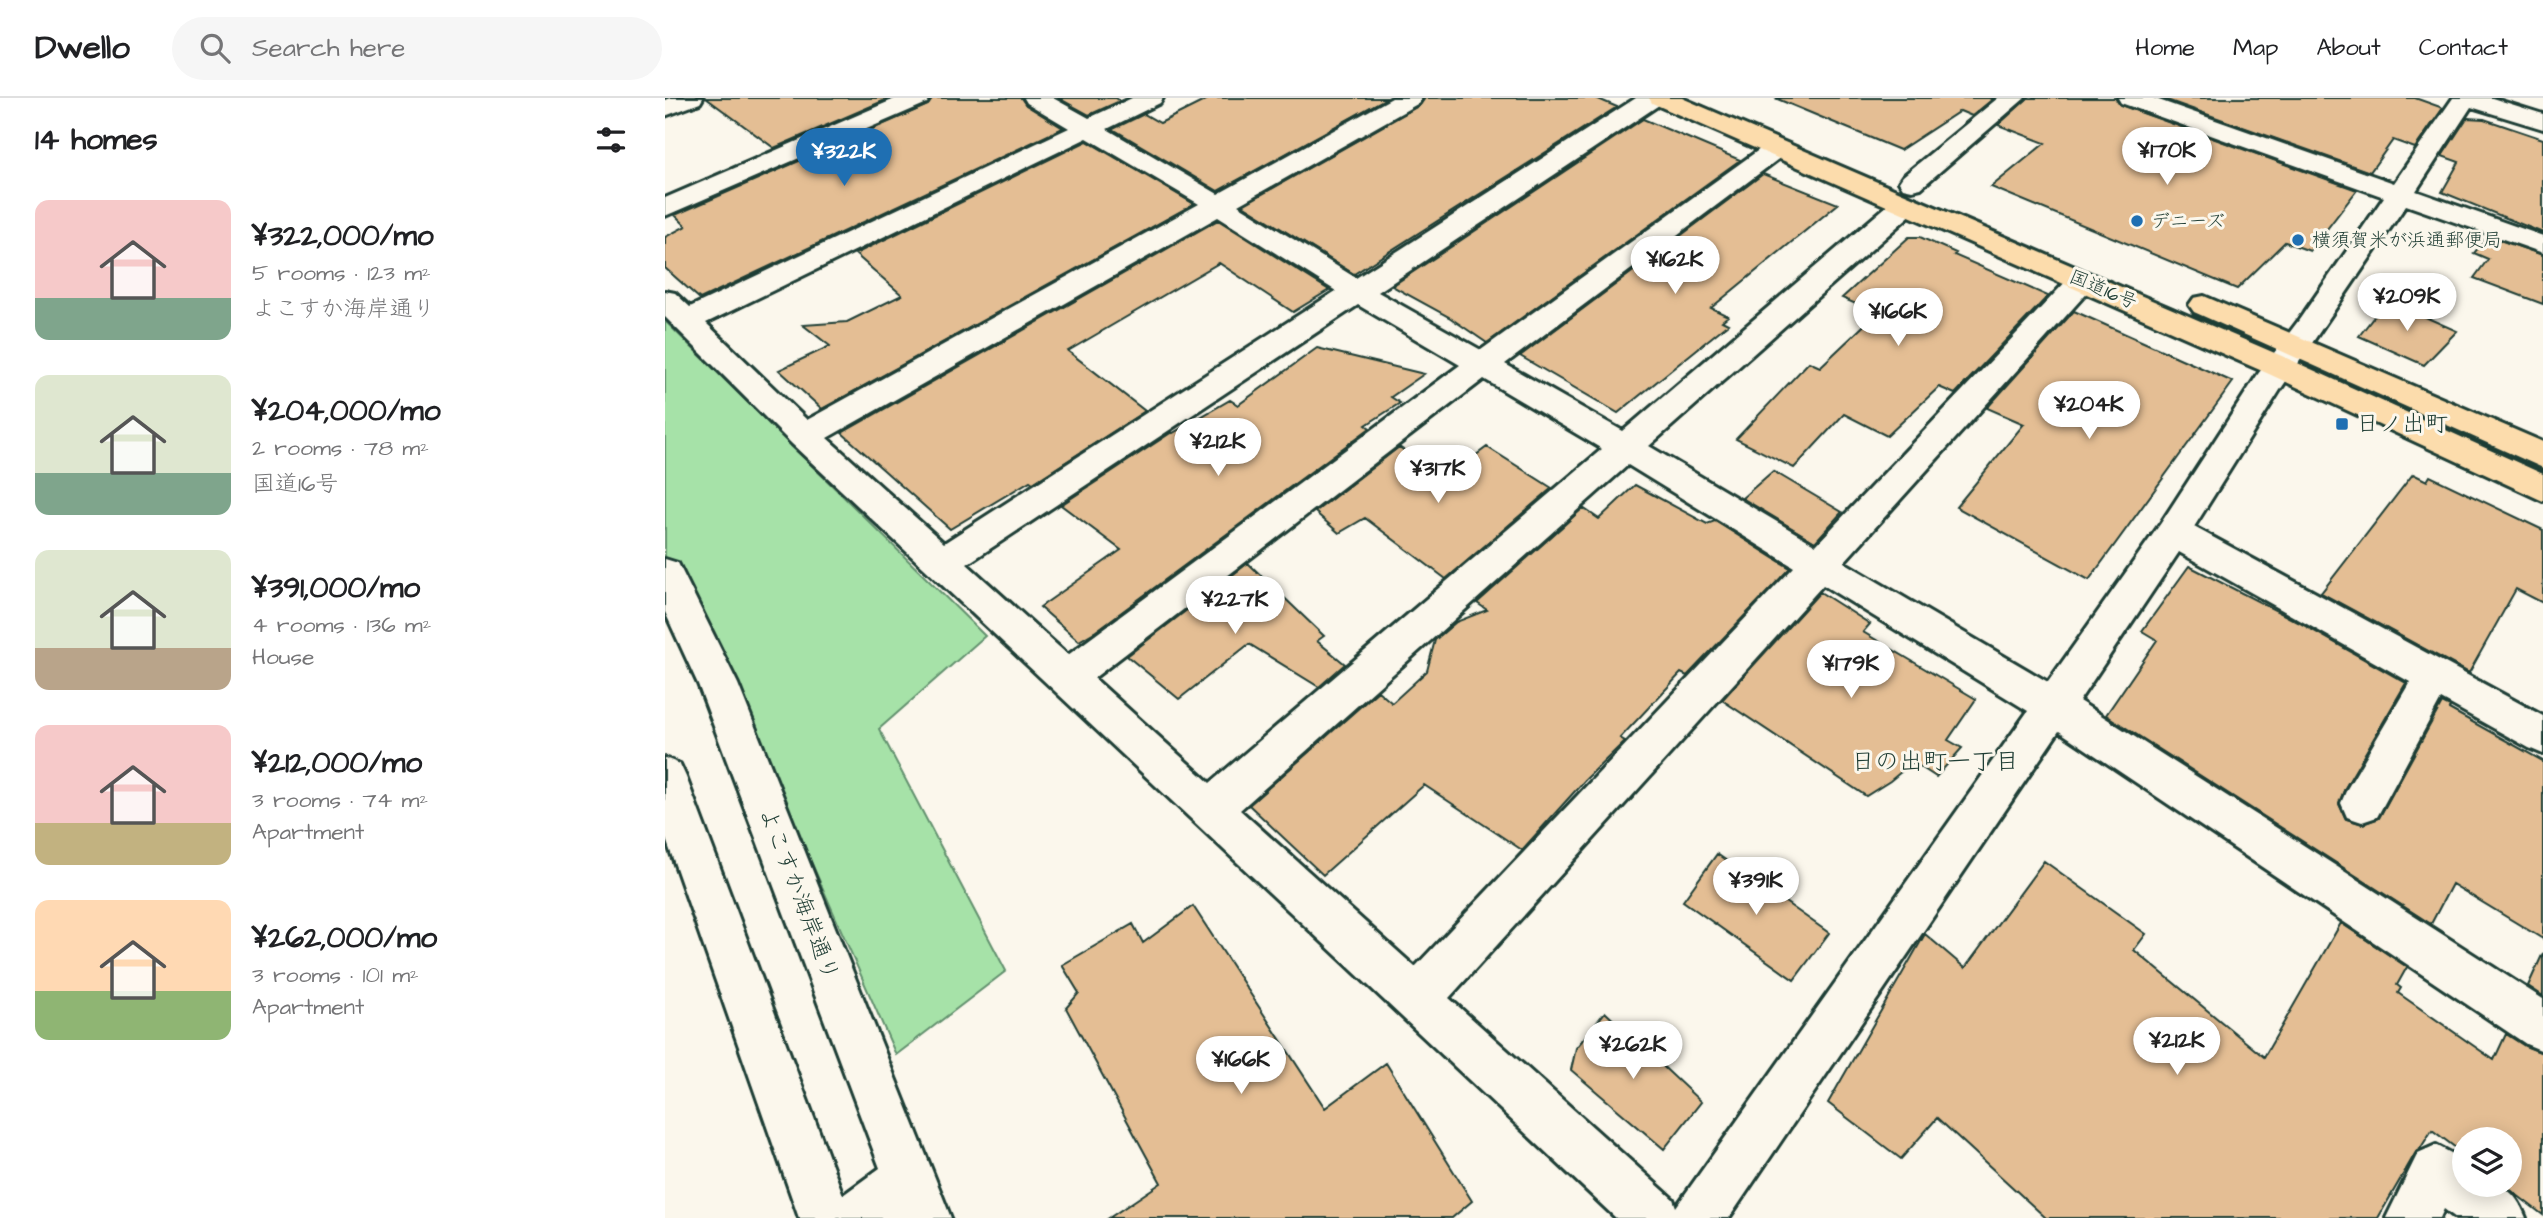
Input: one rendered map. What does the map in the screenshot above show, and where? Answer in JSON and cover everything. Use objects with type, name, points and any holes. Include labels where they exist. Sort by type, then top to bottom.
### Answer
[{"type":"highway","name":"国道16号","points":[[1661,98],[1776,149],[1908,193],[2288,356],[2543,488]]},
{"type":"highway","name":"国道16号","points":[[1708,98],[1908,193],[2082,281],[2288,356],[2543,456]]},
{"type":"street","points":[[665,109],[691,98]]},
{"type":"street","points":[[665,208],[918,98]]},
{"type":"street","points":[[1036,98],[1217,204],[1357,292],[1625,447],[2054,706],[2543,1027]]},
{"type":"street","points":[[1151,98],[1087,129],[675,311],[804,436],[1654,1218]]},
{"type":"street","points":[[804,436],[1410,98]]},
{"type":"street","points":[[943,562],[1653,98]]},
{"type":"street","points":[[1209,810],[1625,447],[2013,98]]},
{"type":"street","points":[[2130,98],[2543,244]]},
{"type":"street","points":[[1698,1218],[2054,706],[2173,532],[2288,356],[2466,98],[2530,112]]},
{"type":"street","points":[[1067,677],[1482,365],[1776,149]]},
{"type":"street","points":[[1416,1000],[2082,281]]},
{"type":"street","points":[[2173,532],[2543,736]]},
{"type":"street","name":"よこすか海岸通り","points":[[665,573],[718,684],[917,1198]]},
{"type":"street","points":[[2362,803],[2434,676]]},
{"type":"street","points":[[665,777],[825,1218]]},
{"type":"street","points":[[2412,1218],[2436,1171],[2500,1218]]},
{"type":"street","points":[[855,1218],[917,1198]]},
{"type":"green space","points":[[665,321],[985,636],[879,729],[1006,971],[896,1055],[747,716],[665,595]]},
{"type":"building","points":[[706,98],[890,98],[774,148]]},
{"type":"building","points":[[933,98],[1021,98],[1026,105],[1063,128],[700,299],[665,268],[665,237],[686,226],[675,215],[928,105]]},
{"type":"building","points":[[1058,98],[1116,98],[1120,101],[1089,115]]},
{"type":"building","points":[[1210,98],[1387,98],[1218,191],[1113,129],[1144,114],[1160,123]]},
{"type":"building","points":[[1425,98],[1596,98],[1617,107],[1354,274],[1243,205],[1420,105]]},
{"type":"building","points":[[1775,98],[1994,98],[1972,116],[1960,111],[1900,150]]},
{"type":"building","points":[[2028,98],[2115,98],[2120,105],[2357,190],[2310,251],[2285,242],[2237,289],[1991,187],[2045,143],[1998,125]]},
{"type":"building","points":[[2161,98],[2415,98],[2443,108],[2415,148],[2393,140],[2370,172]]},
{"type":"building","points":[[2467,118],[2484,119],[2543,139],[2543,233],[2442,192],[2459,162],[2442,156]]},
{"type":"building","points":[[1643,119],[1740,160],[1487,343],[1449,317],[1392,286]]},
{"type":"building","points":[[1087,141],[1194,204],[822,409],[779,370],[830,346],[803,325],[847,322],[902,295],[855,254]]},
{"type":"building","points":[[1763,174],[1838,204],[1711,308],[1728,316],[1722,321],[1728,324],[1618,413],[1520,356]]},
{"type":"building","points":[[1218,220],[1329,290],[1293,312],[1219,263],[1068,351],[1145,411],[1033,483],[1030,481],[950,529],[842,433]]},
{"type":"building","points":[[2488,236],[2543,255],[2543,304],[2474,278],[2488,259],[2474,253]]},
{"type":"building","points":[[1909,237],[1920,237],[1956,253],[1954,255],[2048,296],[1955,394],[1939,387],[1887,436],[1844,414],[1794,468],[1736,439],[1809,362],[1820,367],[1877,313],[1842,298]]},
{"type":"building","points":[[2387,300],[2457,331],[2424,365],[2359,336]]},
{"type":"building","points":[[2074,311],[2233,382],[2089,580],[1956,507],[2024,424],[1987,408]]},
{"type":"building","points":[[1317,348],[1424,374],[1391,397],[1400,403],[1366,425],[1370,428],[1096,631],[1079,641],[1040,607],[1121,550],[1061,505],[1172,432],[1230,400],[1238,405]]},
{"type":"building","points":[[1399,447],[1445,478],[1487,447],[1552,488],[1446,579],[1365,518],[1339,533],[1315,512]]},
{"type":"building","points":[[1773,471],[1842,512],[1815,542],[1742,498]]},
{"type":"building","points":[[2413,474],[2427,481],[2430,476],[2543,530],[2543,603],[2516,589],[2469,673],[2321,593]]},
{"type":"building","points":[[1635,485],[1707,524],[1715,521],[1790,568],[1687,676],[1681,673],[1620,738],[1625,741],[1585,780],[1522,850],[1424,785],[1323,875],[1249,805],[1378,691],[1392,703],[1427,671],[1435,640],[1456,622],[1487,610],[1477,603],[1583,508],[1599,519]]},
{"type":"building","points":[[1248,563],[1324,636],[1317,641],[1345,664],[1319,687],[1249,644],[1179,699],[1127,656]]},
{"type":"building","points":[[2189,566],[2298,622],[2406,683],[2345,788],[2339,804],[2346,819],[2363,824],[2379,818],[2442,703],[2543,761],[2543,939],[2452,884],[2431,924],[2106,715],[2157,640],[2142,631]]},
{"type":"building","points":[[1820,592],[1870,624],[1863,632],[1976,699],[1948,740],[1962,748],[1936,777],[1913,762],[1866,796],[1722,700]]},
{"type":"building","points":[[1717,854],[1829,933],[1794,980],[1683,901]]},
{"type":"building","points":[[2044,861],[2146,934],[2134,950],[2264,1057],[2341,923],[2407,967],[2397,985],[2401,988],[2398,993],[2494,1060],[2506,1034],[2543,1053],[2543,1215],[2520,1197],[2522,1197],[2522,1127],[2452,1127],[2452,1145],[2432,1130],[2416,1152],[2378,1218],[2046,1218],[1937,1118],[1901,1159],[1828,1103],[1925,934],[1965,968]]},
{"type":"building","points":[[1193,906],[1325,1108],[1386,1063],[1472,1201],[1452,1218],[1109,1218],[1161,1183],[1066,1008],[1079,993],[1062,965],[1133,924],[1143,943]]},
{"type":"building","points":[[2543,953],[2543,996],[2528,986]]},
{"type":"building","points":[[1605,1012],[1701,1102],[1664,1149],[1571,1070],[1576,1048]]},
{"type":"place","name":"デニーズ","points":[[2137,221]]},
{"type":"place","name":"横須賀米が浜通郵便局","points":[[2298,240]]},
{"type":"place","name":"日ノ出町","points":[[2342,424]]},
{"type":"district","name":"日の出町一丁目","points":[[1935,762]]}]
